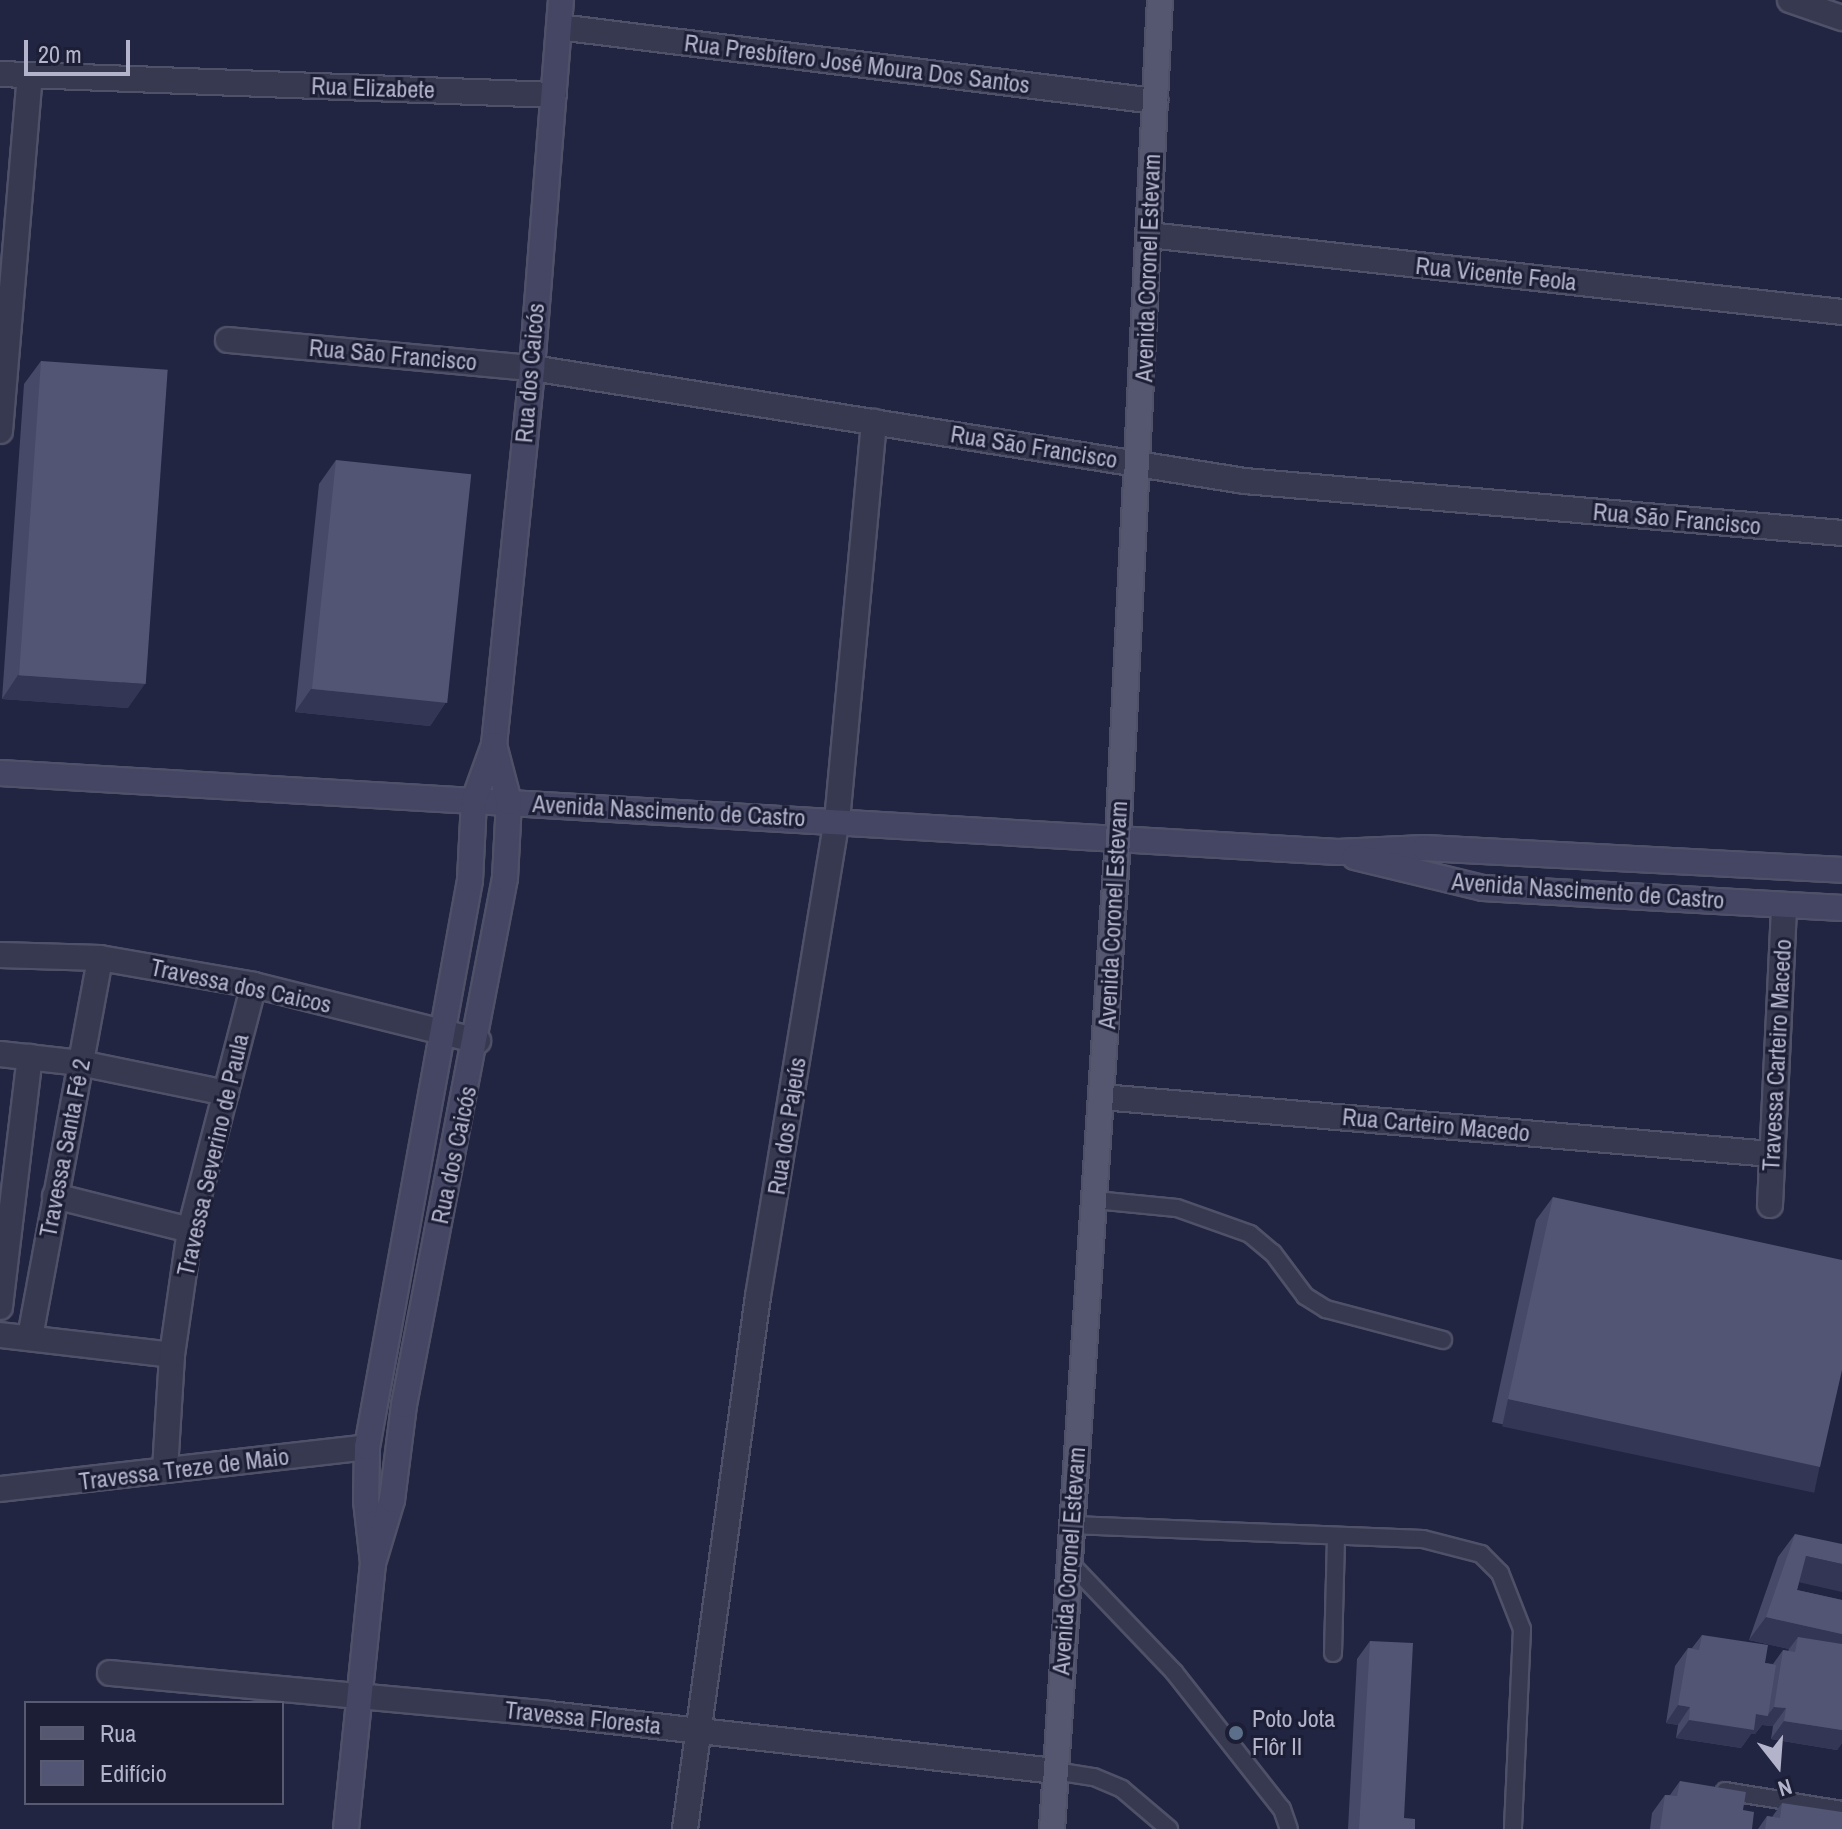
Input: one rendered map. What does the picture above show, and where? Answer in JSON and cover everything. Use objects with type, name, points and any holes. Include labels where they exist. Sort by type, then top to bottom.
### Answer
[{"type":"main road","name":"Avenida Coronel Estevam","points":[[1052,1829],[1118,840],[1160,0]]},
{"type":"street","name":"Rua dos Caicós","points":[[373,1563],[366,1501],[367,1447],[470,880],[474,800],[494,745],[532,368],[561,0]]},
{"type":"street","points":[[1790,0],[1842,18]]},
{"type":"street","name":"Rua Presbítero José Moura Dos Santos","points":[[559,27],[1155,101]]},
{"type":"street","name":"Rua Elizabete","points":[[0,74],[554,95]]},
{"type":"street","points":[[0,431],[30,76]]},
{"type":"street","name":"Rua Vicente Feola","points":[[1149,235],[1842,312]]},
{"type":"street","name":"Rua São Francisco","points":[[228,340],[532,368],[1245,481],[1842,533]]},
{"type":"street","name":"Rua dos Pajeús","points":[[685,1829],[758,1296],[837,821],[874,422]]},
{"type":"street","name":"Rua dos Caicós","points":[[346,1829],[373,1563],[392,1500],[417,1329],[478,1041],[505,878],[509,802],[494,745]]},
{"type":"street","name":"Avenida Nascimento de Castro","points":[[0,773],[1338,852],[1425,848],[1842,870]]},
{"type":"street","name":"Avenida Nascimento de Castro","points":[[1338,852],[1417,876],[1483,888],[1842,908]]},
{"type":"street","name":"Travessa Carteiro Macedo","points":[[1770,1205],[1784,905]]},
{"type":"street","name":"Travessa dos Caicos","points":[[0,955],[100,958],[254,985],[440,1034],[478,1041]]},
{"type":"street","name":"Travessa Santa Fé 2","points":[[30,1337],[100,958]]},
{"type":"street","name":"Travessa Severino de Paula","points":[[165,1470],[172,1355],[190,1230],[254,985]]},
{"type":"street","points":[[0,1054],[80,1063],[226,1093]]},
{"type":"street","points":[[0,1307],[30,1057]]},
{"type":"street","name":"Rua Carteiro Macedo","points":[[1102,1097],[1771,1154]]},
{"type":"street","points":[[55,1196],[190,1230]]},
{"type":"street","points":[[0,1335],[172,1355]]},
{"type":"street","name":"Travessa Treze de Maio","points":[[0,1489],[367,1447]]},
{"type":"street","name":"Travessa Floresta","points":[[110,1673],[698,1730],[1055,1771]]},
{"type":"lane","points":[[1095,1200],[1177,1208],[1250,1234],[1273,1253],[1305,1296],[1326,1309],[1443,1340]]},
{"type":"lane","points":[[1072,1525],[1457,1544],[1481,1554],[1500,1573],[1522,1629],[1513,1829]]},
{"type":"lane","points":[[1333,1653],[1336,1536]]},
{"type":"lane","points":[[1069,1562],[1174,1672],[1282,1809],[1289,1829]]},
{"type":"lane","points":[[1055,1771],[1094,1777],[1122,1789],[1169,1829]]},
{"type":"lane","points":[[1703,1788],[1842,1810]]},
{"type":"building","points":[[41,361],[168,370],[146,684],[19,675]]},
{"type":"building","points":[[336,460],[471,474],[447,703],[312,689]]},
{"type":"building","points":[[1553,1197],[1842,1260],[1842,1370],[1820,1467],[1508,1399]]},
{"type":"building","points":[[1795,1534],[1842,1544],[1842,1564],[1806,1556],[1797,1590],[1842,1600],[1842,1634],[1766,1617]]},
{"type":"building","points":[[1702,1635],[1768,1645],[1765,1663],[1776,1665],[1768,1716],[1756,1714],[1754,1730],[1689,1720],[1690,1707],[1678,1705],[1688,1648],[1699,1650]]},
{"type":"building","points":[[1798,1637],[1842,1644],[1842,1730],[1784,1721],[1786,1708],[1774,1707],[1783,1650],[1795,1652]]},
{"type":"building","points":[[1370,1641],[1413,1643],[1404,1818],[1415,1819],[1415,1829],[1359,1829]]},
{"type":"building","points":[[1680,1781],[1746,1792],[1743,1810],[1754,1812],[1752,1829],[1660,1829],[1665,1795],[1677,1796]]},
{"type":"building","points":[[1782,1803],[1842,1812],[1842,1829],[1765,1829],[1767,1816],[1780,1818]]},
{"type":"place","name":"Poto Jota Flôr II","points":[[1236,1733]]}]
